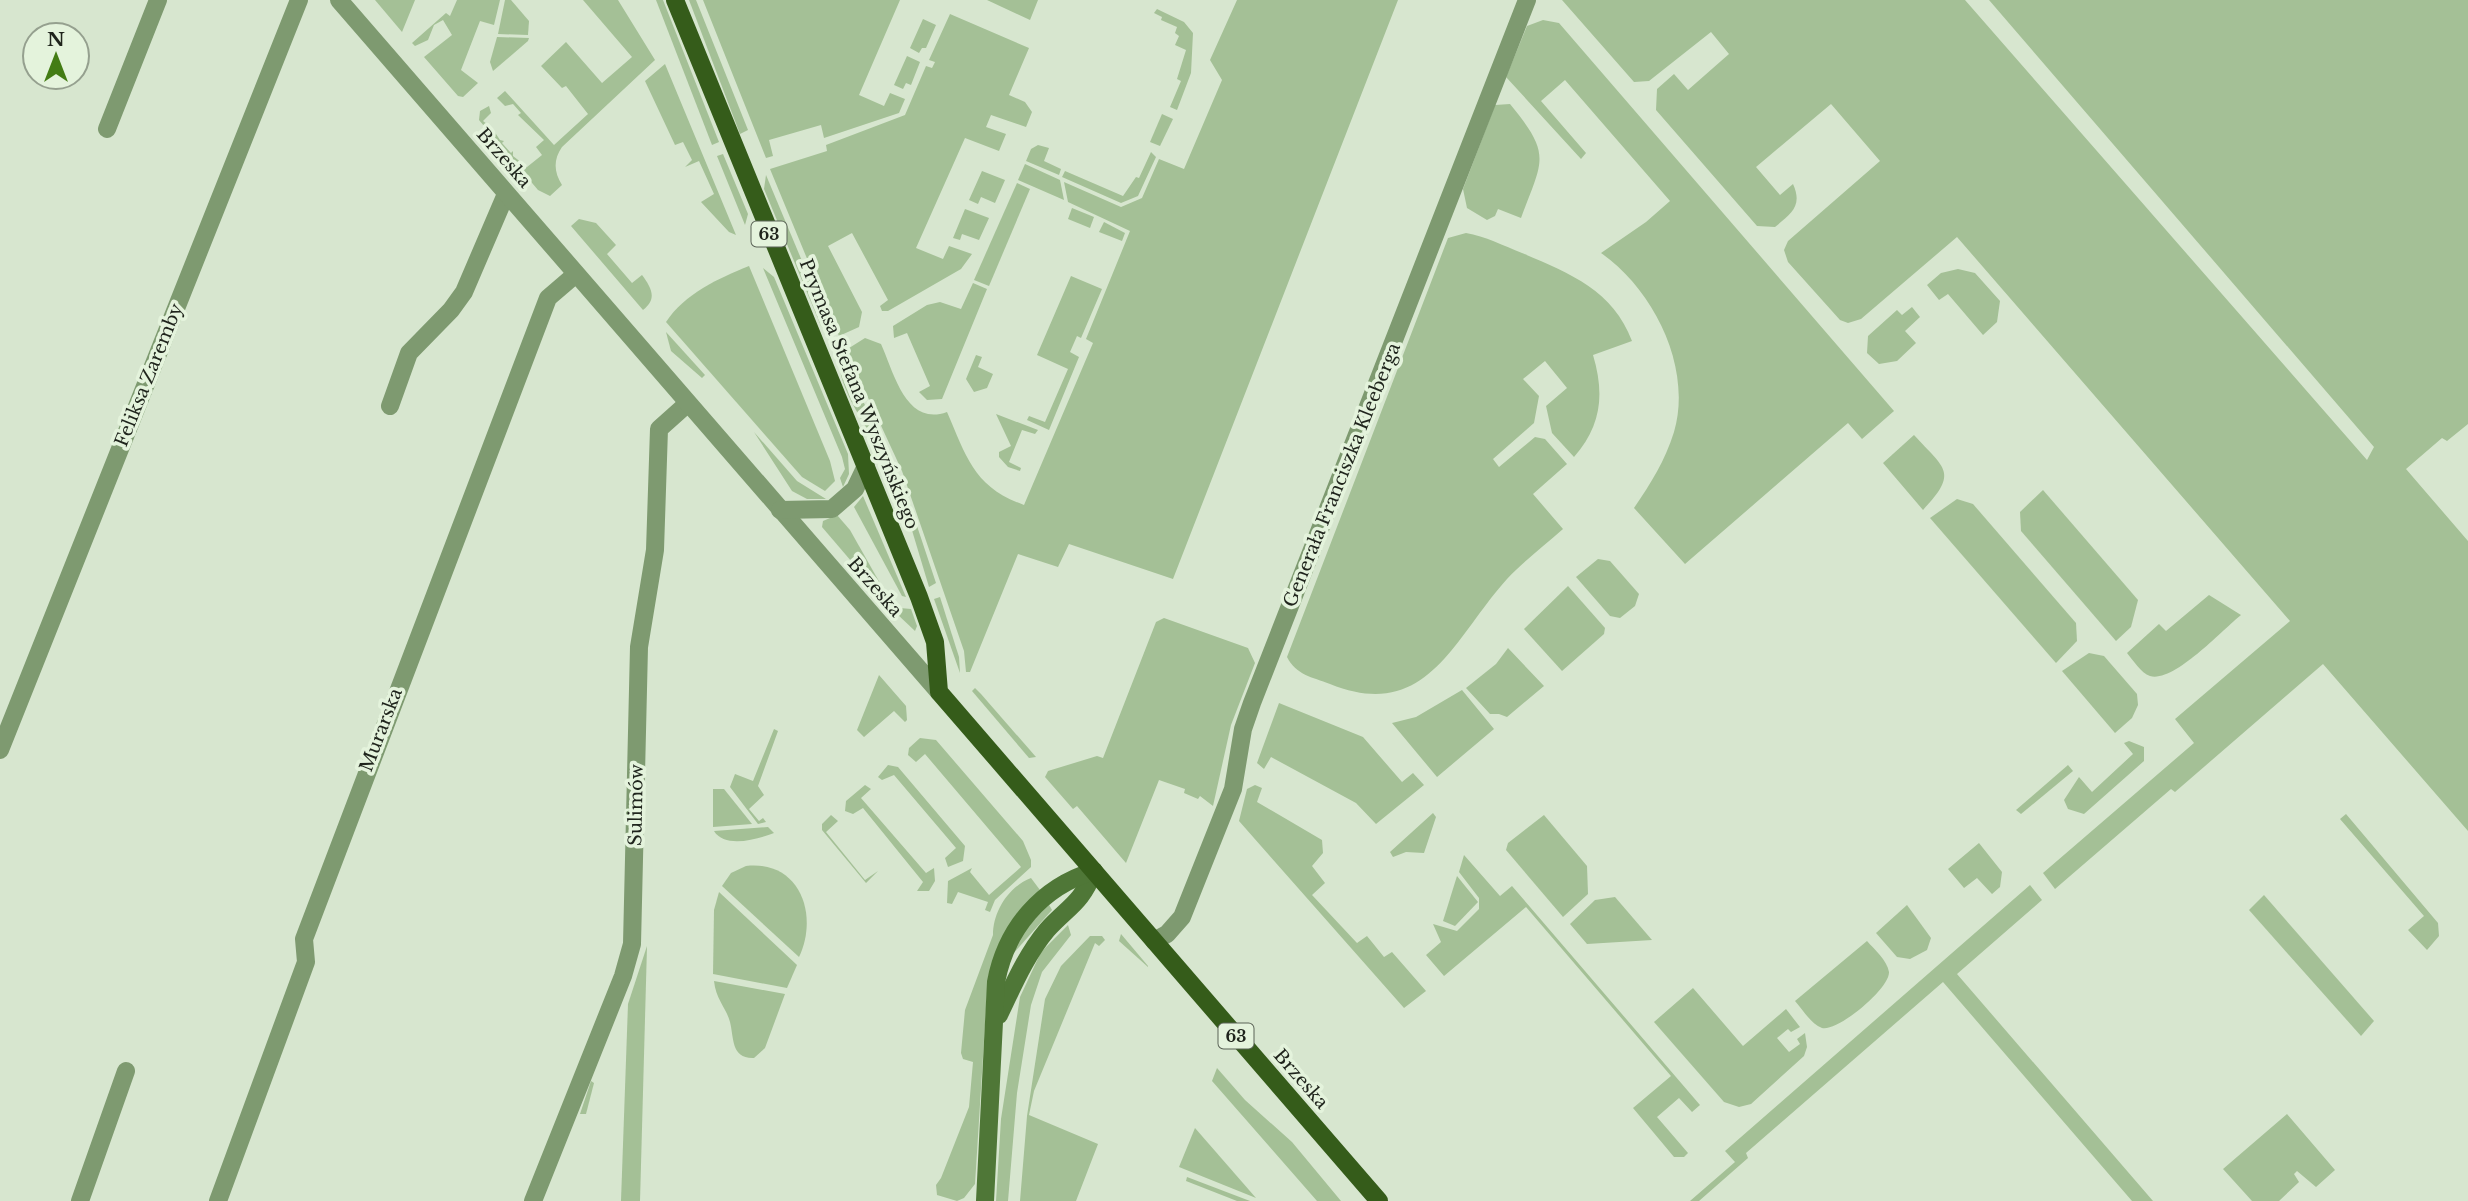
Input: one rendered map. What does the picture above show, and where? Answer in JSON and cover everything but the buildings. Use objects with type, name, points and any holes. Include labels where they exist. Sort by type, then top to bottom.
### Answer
[{"type":"main road","name":"Prymasa Stefana Wyszyńskiego","points":[[675,0],[866,466],[935,642],[939,692]]},
{"type":"main road","name":"Brzeska","points":[[939,692],[1379,1201]]},
{"type":"main road","points":[[985,1201],[996,982],[1001,958],[1016,928],[1052,891],[1069,878],[1094,871]]},
{"type":"main road","points":[[996,1020],[1022,967],[1047,930],[1085,895],[1094,871]]},
{"type":"street","points":[[107,129],[158,0]]},
{"type":"street","name":"Feliksa Zaremby","points":[[0,750],[299,0]]},
{"type":"street","name":"Brzeska","points":[[339,0],[939,692]]},
{"type":"street","name":"Generała Franciszka Kleeberga","points":[[1154,942],[1167,934],[1182,917],[1224,814],[1252,703],[1527,0]]},
{"type":"street","points":[[390,406],[409,353],[452,310],[464,292],[506,194]]},
{"type":"street","name":"Murarska","points":[[218,1201],[306,962],[304,939],[548,298],[576,274]]},
{"type":"street","name":"Sulimów","points":[[533,1201],[623,976],[632,944],[639,647],[655,550],[659,429],[687,404]]},
{"type":"street","points":[[780,510],[832,509],[855,489],[866,466]]},
{"type":"street","points":[[80,1201],[126,1071]]},
{"type":"green space","points":[[375,0],[415,0],[402,32]]},
{"type":"green space","points":[[457,0],[500,0],[494,25],[480,21],[461,70],[478,83],[463,97],[458,96],[424,57],[452,35],[443,20],[434,25],[428,40],[415,46],[412,43],[446,13],[450,16]]},
{"type":"green space","points":[[505,0],[511,0],[529,21],[528,35],[498,34]]},
{"type":"green space","points":[[583,0],[618,0],[655,60],[562,147],[556,166],[562,185],[550,196],[538,190],[479,120],[480,111],[489,106],[491,113],[483,121],[504,141],[502,143],[511,153],[513,151],[513,156],[527,167],[542,155],[536,147],[544,140],[518,115],[521,113],[513,104],[505,106],[497,98],[505,91],[554,145],[588,114],[566,86],[562,88],[541,66],[566,42],[602,83],[632,57]]},
{"type":"green space","points":[[656,0],[663,0],[719,142],[712,145]]},
{"type":"green space","points":[[689,0],[696,0],[748,130],[740,134]]},
{"type":"green space","points":[[703,0],[900,0],[859,95],[884,106],[890,93],[905,99],[899,113],[824,138],[821,125],[769,140],[773,156],[766,158]]},
{"type":"green space","points":[[987,0],[1038,0],[1030,20]]},
{"type":"green space","points":[[1237,0],[1398,0],[1173,579],[1069,544],[1058,567],[1018,554],[970,672],[966,672],[964,651],[902,471],[846,350],[865,338],[881,344],[903,394],[912,405],[921,412],[933,415],[947,412],[967,457],[983,480],[1007,498],[1024,505],[1093,343],[1086,339],[1130,231],[1068,202],[1064,182],[1121,207],[1142,198],[1159,159],[1184,169],[1222,80],[1210,60]]},
{"type":"green space","points":[[1562,0],[1965,0],[2367,460],[2374,447],[1989,0],[2468,0],[2468,424],[2447,441],[2442,438],[2406,469],[2468,541],[2468,831],[2323,664],[2175,792],[2171,789],[2055,889],[2043,873],[2194,743],[2175,719],[2290,621],[1957,237],[1861,319],[1848,323],[1840,320],[1788,262],[1784,250],[1788,241],[1880,161],[1831,104],[1756,167],[1780,195],[1793,184],[1797,198],[1794,209],[1775,227],[1757,226],[1656,110],[1657,89],[1674,74],[1688,90],[1729,54],[1711,32],[1649,81],[1634,82]]},
{"type":"green space","points":[[1157,9],[1184,22],[1193,33],[1191,73],[1177,110],[1170,107],[1181,81],[1177,79],[1186,50],[1175,45],[1179,36],[1175,33],[1177,27],[1161,20],[1162,17],[1154,13]]},
{"type":"green space","points":[[950,14],[1029,48],[1009,95],[1025,102],[1032,112],[1026,127],[991,115],[986,127],[1006,134],[999,151],[965,138],[916,248],[943,259],[949,246],[972,254],[961,269],[888,311],[882,311],[880,306],[888,300],[852,233],[828,246],[862,312],[859,327],[839,336],[770,169],[827,151],[826,145],[905,115],[926,66],[932,68],[935,62],[929,60]]},
{"type":"green space","points":[[923,19],[936,25],[926,48],[922,48],[919,53],[910,48]]},
{"type":"green space","points":[[1543,20],[1559,23],[1894,411],[1862,439],[1848,423],[1685,564],[1634,508],[1657,471],[1674,432],[1678,382],[1673,356],[1652,308],[1620,268],[1601,253],[1646,222],[1670,201],[1565,80],[1541,101],[1586,153],[1581,159],[1506,77],[1527,26]]},
{"type":"green space","points":[[497,37],[529,38],[493,71],[490,62]]},
{"type":"green space","points":[[907,56],[920,62],[911,85],[906,83],[903,89],[894,85]]},
{"type":"green space","points":[[665,64],[736,235],[729,232],[701,202],[714,194],[699,161],[685,167],[692,160],[683,142],[675,145],[645,81]]},
{"type":"green space","points":[[1510,104],[1533,135],[1540,158],[1538,169],[1521,218],[1498,209],[1495,216],[1487,220],[1467,208],[1463,189],[1495,105]]},
{"type":"green space","points":[[1162,114],[1173,119],[1160,146],[1150,142]]},
{"type":"green space","points":[[1038,145],[1049,148],[1044,161],[1061,169],[1059,175],[1026,161],[1031,149]]},
{"type":"green space","points":[[1151,152],[1156,157],[1138,196],[1121,203],[1062,177],[1065,171],[1123,196],[1136,177],[1139,178]]},
{"type":"green space","points":[[723,154],[748,214],[745,225],[717,156]]},
{"type":"green space","points":[[1025,164],[1060,180],[1064,200],[1018,180]]},
{"type":"green space","points":[[982,171],[1005,180],[995,203],[981,197],[978,204],[969,200]]},
{"type":"green space","points":[[766,175],[833,335],[821,326],[764,189]]},
{"type":"green space","points":[[1017,183],[1030,189],[989,286],[974,280]]},
{"type":"green space","points":[[1072,208],[1094,217],[1090,228],[1068,219]]},
{"type":"green space","points":[[965,209],[989,218],[979,240],[962,234],[960,240],[953,238]]},
{"type":"green space","points":[[579,219],[596,223],[616,245],[607,254],[632,283],[642,275],[645,279],[652,297],[643,310],[571,226]]},
{"type":"green space","points":[[1104,222],[1125,233],[1122,241],[1099,232]]},
{"type":"green space","points":[[1466,233],[1539,260],[1588,285],[1624,323],[1632,341],[1593,355],[1599,383],[1598,409],[1590,434],[1574,457],[1552,433],[1546,406],[1567,388],[1545,361],[1523,379],[1539,396],[1534,423],[1493,459],[1499,467],[1535,437],[1545,439],[1567,464],[1533,494],[1563,529],[1507,579],[1435,669],[1414,684],[1391,692],[1363,693],[1305,675],[1295,668],[1287,657],[1448,238]]},
{"type":"green space","points":[[749,266],[830,461],[835,481],[825,491],[802,477],[666,322],[692,295]]},
{"type":"green space","points":[[763,268],[774,277],[848,454],[849,474],[843,487],[840,478],[845,469],[842,457]]},
{"type":"green space","points":[[1958,269],[1975,273],[2000,301],[1997,322],[1983,335],[1948,294],[1939,300],[1927,285],[1941,273]]},
{"type":"green space","points":[[1071,276],[1102,289],[1081,338],[1077,336],[1070,352],[1079,357],[1049,430],[1027,420],[1029,416],[1045,422],[1068,369],[1037,355]]},
{"type":"green space","points":[[973,283],[987,289],[942,399],[927,400],[919,392],[930,386],[907,333],[894,338],[893,326],[927,305],[940,302],[961,309]]},
{"type":"green space","points":[[1912,307],[1920,317],[1905,331],[1916,343],[1897,361],[1879,364],[1867,353],[1868,336],[1897,310],[1902,315]]},
{"type":"green space","points":[[666,332],[705,375],[702,378],[671,351]]},
{"type":"green space","points":[[976,355],[982,357],[978,367],[993,374],[987,388],[974,392],[966,379]]},
{"type":"green space","points":[[842,358],[884,444],[879,447],[846,390],[840,366]]},
{"type":"green space","points":[[996,414],[1038,430],[1035,434],[1022,430],[1009,462],[1021,468],[1020,471],[1008,467],[999,457],[999,452],[1011,446]]},
{"type":"green space","points":[[754,432],[797,481],[826,499],[807,499],[792,491]]},
{"type":"green space","points":[[1914,435],[1944,471],[1941,487],[1923,510],[1883,463]]},
{"type":"green space","points":[[2043,490],[2138,600],[2131,627],[2116,641],[2021,531],[2020,512]]},
{"type":"green space","points":[[863,496],[906,597],[902,596],[854,507]]},
{"type":"green space","points":[[1957,499],[1973,504],[2076,623],[2077,641],[2056,663],[1930,518]]},
{"type":"green space","points":[[913,514],[936,583],[929,587],[908,517]]},
{"type":"green space","points":[[837,515],[850,530],[885,592],[881,596],[822,527],[823,521]]},
{"type":"green space","points":[[1598,559],[1610,561],[1639,594],[1635,606],[1620,618],[1610,616],[1576,577]]},
{"type":"green space","points":[[1568,586],[1605,628],[1604,634],[1562,671],[1524,629]]},
{"type":"green space","points":[[2209,595],[2241,615],[2172,672],[2150,676],[2143,672],[2127,653],[2159,624],[2166,631]]},
{"type":"green space","points":[[940,597],[959,657],[960,673],[934,599]]},
{"type":"green space","points":[[900,608],[911,609],[917,626],[915,631],[896,613]]},
{"type":"green space","points":[[1164,618],[1248,648],[1255,663],[1231,725],[1213,806],[1200,796],[1198,799],[1184,793],[1185,789],[1159,780],[1126,863],[1077,806],[1073,809],[1045,777],[1048,771],[1097,756],[1103,758],[1156,622]]},
{"type":"green space","points":[[1508,648],[1544,686],[1507,717],[1490,714],[1466,688],[1496,664]]},
{"type":"green space","points":[[2089,653],[2104,656],[2137,694],[2138,705],[2132,718],[2115,733],[2062,671]]},
{"type":"green space","points":[[879,675],[906,706],[907,720],[905,722],[894,711],[864,737],[857,730]]},
{"type":"green space","points":[[975,688],[1036,757],[1029,758],[972,691]]},
{"type":"green space","points":[[1462,690],[1494,729],[1437,777],[1392,723],[1416,717]]},
{"type":"green space","points":[[1279,703],[1363,737],[1402,782],[1413,773],[1424,785],[1376,824],[1356,803],[1271,757],[1264,769],[1257,763]]},
{"type":"green space","points":[[774,729],[778,731],[758,786],[764,795],[749,809],[759,821],[763,818],[766,822],[758,824],[730,787],[735,774],[753,781]]},
{"type":"green space","points":[[920,738],[936,740],[1023,841],[1031,860],[1031,867],[995,900],[990,912],[985,910],[988,902],[958,892],[952,904],[947,903],[948,881],[972,868],[970,872],[989,895],[1021,867],[925,754],[916,762],[908,755],[909,748]]},
{"type":"green space","points":[[2129,741],[2144,747],[2144,761],[2084,814],[2068,809],[2064,800],[2079,777],[2092,792],[2133,754],[2124,743]]},
{"type":"green space","points":[[888,765],[898,767],[965,846],[963,861],[948,867],[945,858],[956,848],[894,775],[882,780],[878,777]]},
{"type":"green space","points":[[2068,765],[2073,771],[2021,814],[2016,810]]},
{"type":"green space","points":[[865,785],[871,789],[861,798],[926,873],[934,868],[935,881],[929,891],[917,891],[923,882],[863,808],[853,814],[845,811],[846,801]]},
{"type":"green space","points":[[1255,785],[1262,788],[1257,802],[1322,840],[1323,853],[1312,866],[1325,883],[1312,895],[1357,943],[1367,936],[1384,957],[1392,952],[1426,991],[1404,1008],[1239,821],[1247,789]]},
{"type":"green space","points":[[713,789],[724,789],[752,824],[713,827]]},
{"type":"green space","points":[[1433,813],[1436,817],[1424,853],[1406,852],[1393,857],[1390,852]]},
{"type":"green space","points":[[2346,814],[2438,923],[2439,936],[2427,950],[2408,930],[2424,916],[2340,819]]},
{"type":"green space","points":[[831,815],[838,821],[826,832],[865,880],[878,871],[866,883],[822,830],[822,824]]},
{"type":"green space","points":[[1544,815],[1587,866],[1588,894],[1563,917],[1506,850],[1508,843]]},
{"type":"green space","points":[[768,827],[774,833],[742,841],[726,840],[714,831]]},
{"type":"green space","points":[[1979,843],[2002,872],[2000,887],[1992,894],[1977,878],[1964,888],[1948,869]]},
{"type":"green space","points":[[1464,855],[1500,896],[1512,886],[1700,1105],[1692,1112],[1679,1098],[1657,1117],[1688,1153],[1684,1157],[1674,1157],[1633,1108],[1671,1076],[1526,907],[1444,976],[1426,955],[1441,942],[1433,924],[1457,931],[1479,909],[1479,898],[1459,872]]},
{"type":"green space","points":[[746,866],[765,866],[780,872],[792,881],[800,894],[807,924],[799,957],[722,886],[731,873]]},
{"type":"green space","points":[[1457,876],[1478,902],[1455,926],[1443,921]]},
{"type":"green space","points":[[1031,878],[1040,890],[1005,932],[988,977],[975,1184],[964,1198],[957,1201],[937,1195],[936,1185],[969,1107],[973,1062],[963,1059],[961,1053],[965,1010],[1003,901],[1015,887]]},
{"type":"green space","points":[[2030,885],[2042,900],[1957,974],[2153,1201],[2132,1201],[1943,982],[1746,1153],[1748,1158],[1699,1201],[1690,1201],[1735,1162],[1725,1151]]},
{"type":"green space","points":[[719,892],[797,965],[787,988],[713,974],[714,910]]},
{"type":"green space","points":[[2264,895],[2374,1021],[2361,1036],[2249,910]]},
{"type":"green space","points":[[1615,897],[1652,940],[1587,944],[1570,924],[1595,900]]},
{"type":"green space","points":[[1048,903],[1052,910],[1012,955],[1019,938]]},
{"type":"green space","points":[[1907,905],[1931,938],[1927,950],[1910,959],[1897,957],[1876,933]]},
{"type":"green space","points":[[1068,925],[1071,935],[1042,972],[1031,1005],[1017,1093],[1008,1201],[996,1201],[1001,1119],[1020,997],[1041,952]]},
{"type":"green space","points":[[1121,934],[1148,966],[1148,967],[1119,941]]},
{"type":"green space","points":[[1090,936],[1102,936],[1105,940],[1099,946],[1095,943],[1034,1091],[1029,1115],[1098,1144],[1076,1201],[1020,1201],[1027,1116],[1045,999],[1061,966]]},
{"type":"green space","points":[[1867,941],[1886,963],[1889,972],[1887,979],[1872,998],[1850,1016],[1830,1027],[1818,1026],[1795,1001]]},
{"type":"green space","points":[[647,946],[640,1201],[621,1201],[628,1004]]},
{"type":"green space","points":[[714,981],[785,994],[765,1048],[754,1058],[741,1055],[737,1051],[730,1022]]},
{"type":"green space","points":[[1693,988],[1743,1046],[1786,1009],[1800,1027],[1791,1032],[1788,1029],[1777,1038],[1789,1052],[1800,1044],[1797,1039],[1805,1033],[1807,1047],[1804,1056],[1751,1104],[1739,1107],[1724,1102],[1654,1022]]},
{"type":"green space","points":[[1217,1068],[1245,1100],[1292,1142],[1341,1201],[1317,1201],[1212,1081]]},
{"type":"green space","points":[[591,1081],[594,1083],[586,1114],[580,1114]]},
{"type":"green space","points":[[2287,1114],[2335,1170],[2316,1187],[2297,1171],[2294,1174],[2299,1182],[2279,1201],[2252,1201],[2223,1169]]},
{"type":"green space","points":[[1195,1128],[1256,1198],[1179,1167]]},
{"type":"green space","points":[[1187,1177],[1250,1201],[1237,1201],[1186,1181]]}]
